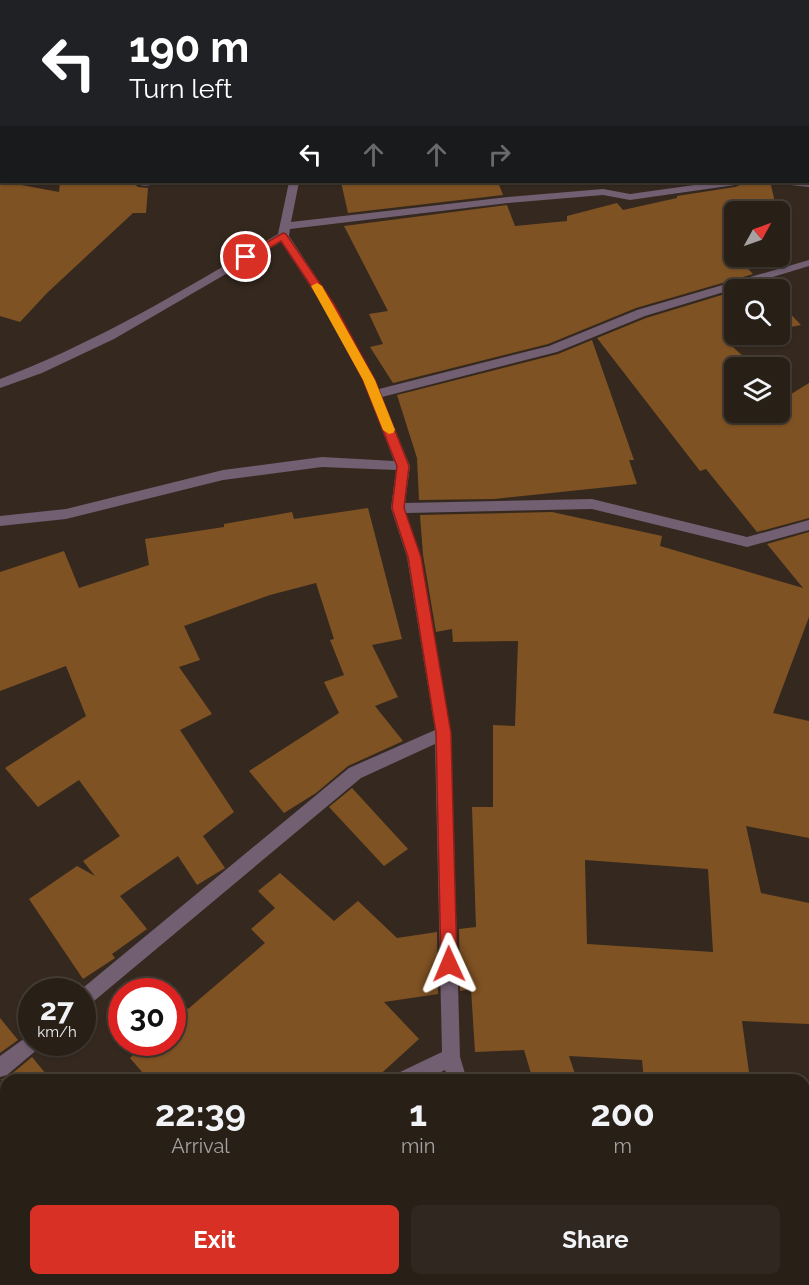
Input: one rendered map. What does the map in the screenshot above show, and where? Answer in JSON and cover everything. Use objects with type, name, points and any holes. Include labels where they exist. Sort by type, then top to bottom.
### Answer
[{"type":"street","points":[[294,183],[284,231],[328,304],[375,394],[403,466],[398,508],[414,557],[443,733],[451,1057],[456,1074]]},
{"type":"street","points":[[0,384],[35,372],[137,322],[284,231],[508,200],[603,192],[630,197],[728,183]]},
{"type":"street","points":[[375,394],[553,349],[641,313],[806,263]]},
{"type":"street","points":[[0,520],[66,514],[234,473],[321,462],[403,466]]},
{"type":"street","points":[[398,508],[592,504],[747,542],[809,525]]},
{"type":"street","points":[[96,988],[356,773],[443,733]]},
{"type":"street","points":[[0,1068],[18,1053]]},
{"type":"street","points":[[417,1074],[451,1057]]},
{"type":"building","points":[[0,183],[59,192],[60,183],[134,183],[138,187],[148,188],[146,213],[133,213],[47,293],[20,322],[0,316]]},
{"type":"building","points":[[341,183],[498,183],[503,195],[348,213]]},
{"type":"building","points":[[771,185],[775,201],[724,201],[724,267],[746,267],[753,274],[736,279],[724,279],[724,282],[636,308],[548,344],[393,383],[370,347],[383,344],[369,314],[388,311],[344,226],[507,205],[515,226],[567,221],[567,216],[617,203],[623,210],[677,198],[677,196],[735,187]]},
{"type":"building","points":[[724,294],[724,345],[731,345],[744,357],[724,357],[724,423],[790,423],[790,395],[809,383],[809,518],[757,532],[706,469],[700,471],[597,338],[646,318]]},
{"type":"building","points":[[790,313],[801,325],[790,327]]},
{"type":"building","points":[[592,340],[634,460],[629,460],[637,484],[494,499],[419,500],[417,458],[397,395],[558,354]]},
{"type":"building","points":[[368,508],[402,639],[372,645],[398,697],[375,706],[403,741],[348,766],[316,793],[284,813],[249,771],[339,713],[324,682],[344,675],[330,640],[334,639],[316,583],[270,595],[184,626],[200,660],[179,667],[212,714],[180,730],[234,812],[203,836],[225,868],[197,885],[178,856],[120,896],[147,929],[112,954],[115,958],[82,978],[29,899],[77,866],[95,876],[83,861],[120,836],[79,780],[38,807],[5,768],[86,716],[66,666],[0,691],[0,572],[64,551],[79,588],[149,565],[145,539],[224,527],[224,524],[292,512],[294,519]]},
{"type":"building","points":[[552,512],[662,536],[660,546],[803,588],[767,544],[809,532],[809,617],[773,713],[809,721],[809,838],[746,826],[761,893],[809,903],[809,1024],[742,1021],[749,1074],[643,1074],[642,1060],[569,1056],[575,1074],[531,1074],[524,1050],[475,1052],[471,989],[460,991],[459,929],[476,927],[472,807],[493,807],[493,725],[515,726],[518,641],[453,642],[452,629],[436,632],[423,555],[420,515]],"holes":[[[585,860],[708,869],[713,952],[587,944]]]},
{"type":"building","points":[[352,788],[408,849],[384,866],[329,807]]},
{"type":"building","points":[[280,873],[334,921],[358,901],[397,938],[437,932],[438,994],[384,1002],[419,1039],[381,1074],[144,1074],[130,1058],[132,1056],[186,1056],[186,1007],[188,1009],[265,943],[251,929],[275,908],[258,891]]},
{"type":"building","points":[[0,1018],[18,1040],[0,1053]]},
{"type":"building","points":[[32,1057],[46,1074],[12,1074]]},
{"type":"slow traffic","points":[[317,286],[369,380],[389,430]]},
{"type":"route","points":[[246,257],[283,236],[328,304],[369,380],[403,466],[398,508],[414,557],[443,733],[449,964]]}]
